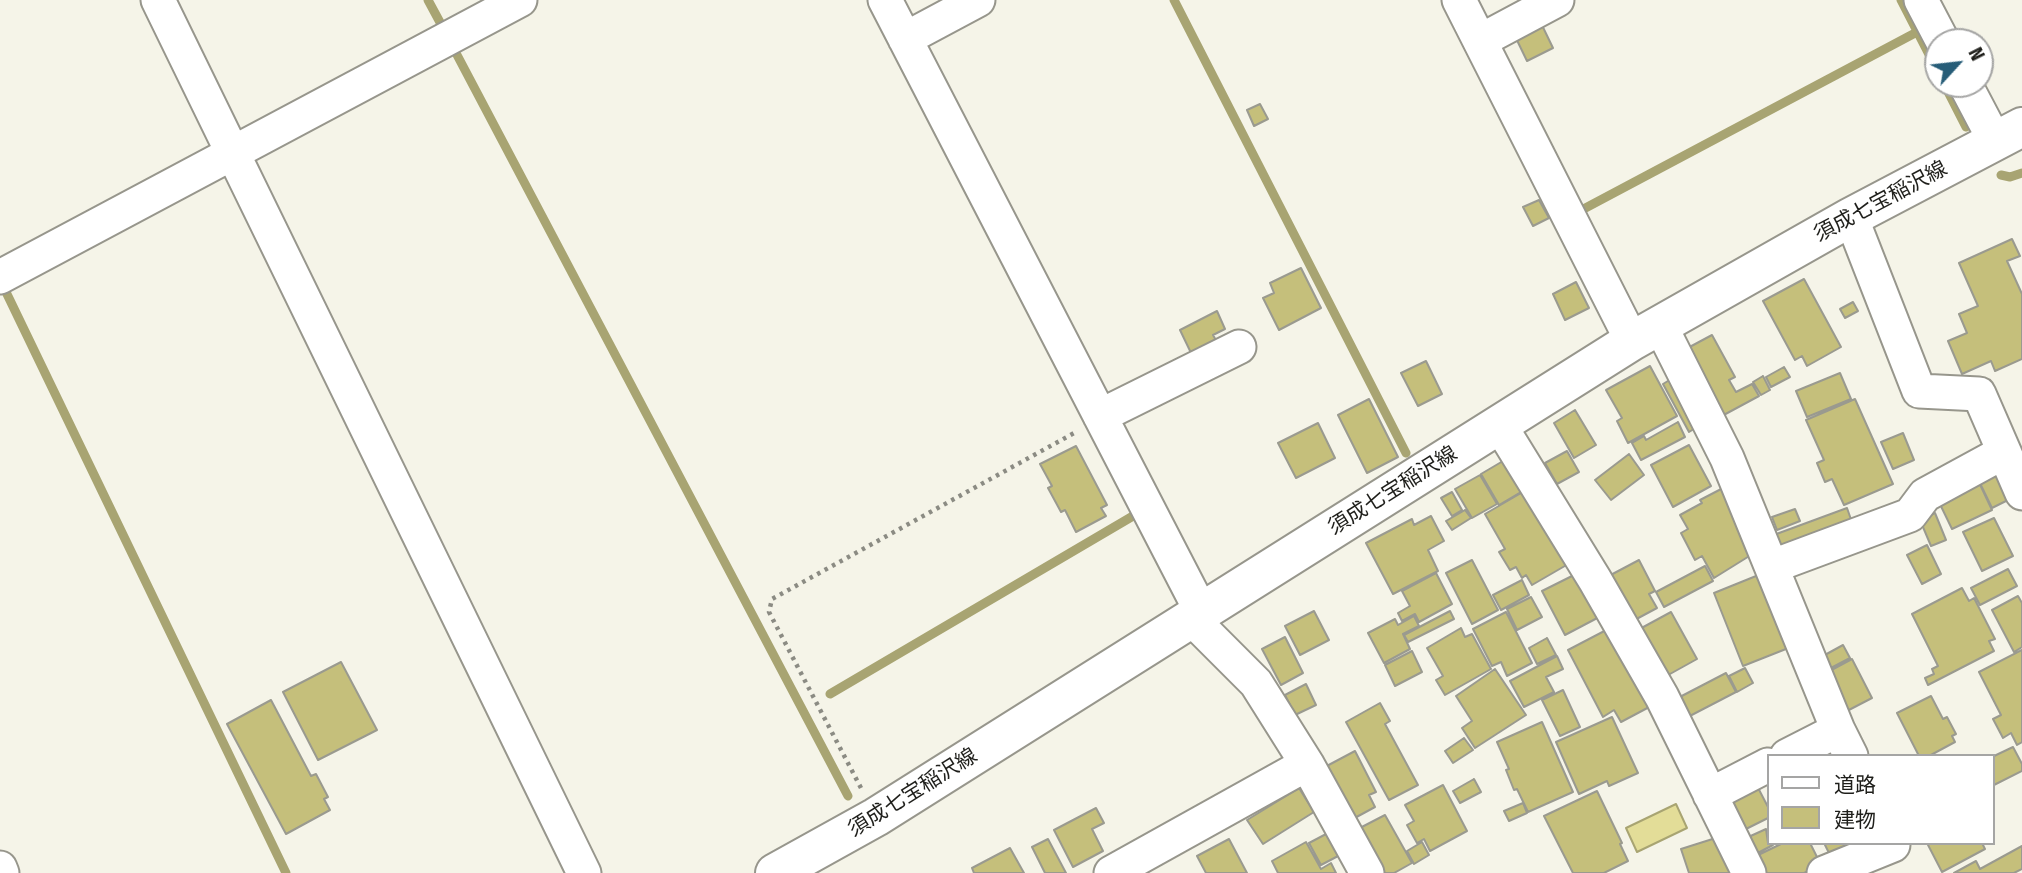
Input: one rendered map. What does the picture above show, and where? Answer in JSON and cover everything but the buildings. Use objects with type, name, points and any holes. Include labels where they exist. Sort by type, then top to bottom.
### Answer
[{"type":"main road","name":"須成七宝稲沢線","points":[[798,868],[1646,333],[1851,217],[2009,134]]},
{"type":"street","points":[[158,0],[584,873]]},
{"type":"street","points":[[0,277],[520,0]]},
{"type":"street","points":[[885,0],[1100,417],[1197,616],[1256,683],[1307,764],[1367,873]]},
{"type":"street","points":[[905,38],[978,0]]},
{"type":"street","points":[[1459,0],[1646,333],[1727,458],[1845,743],[1796,754]]},
{"type":"street","points":[[1480,41],[1557,0]]},
{"type":"street","points":[[1921,0],[1936,28]]},
{"type":"street","points":[[1977,98],[2009,134]]},
{"type":"street","points":[[1851,217],[1919,391],[1979,394],[2022,493]]},
{"type":"street","points":[[1100,417],[1239,347]]},
{"type":"street","points":[[1499,424],[1595,580],[1662,697],[1749,873]]},
{"type":"street","points":[[1773,566],[1910,515],[1925,495],[2004,452]]},
{"type":"street","points":[[1111,873],[1307,764]]},
{"type":"street","points":[[1710,794],[1766,766]]},
{"type":"street","points":[[1824,873],[1893,845]]},
{"type":"street","points":[[0,868],[2,873]]},
{"type":"path","points":[[876,817],[769,612],[772,599],[1100,417]]},
{"type":"shaded area","points":[[1676,804],[1687,828],[1637,852],[1626,828]]},
{"type":"waterway","points":[[428,0],[442,26]]},
{"type":"waterway","points":[[1174,0],[1406,453]]},
{"type":"waterway","points":[[1901,0],[1924,45]]},
{"type":"waterway","points":[[1576,213],[1917,32]]},
{"type":"waterway","points":[[456,53],[848,796]]},
{"type":"waterway","points":[[1951,98],[1966,127]]},
{"type":"waterway","points":[[2001,175],[2010,177],[2022,173]]},
{"type":"waterway","points":[[6,292],[286,873]]},
{"type":"waterway","points":[[830,694],[1133,516]]}]
